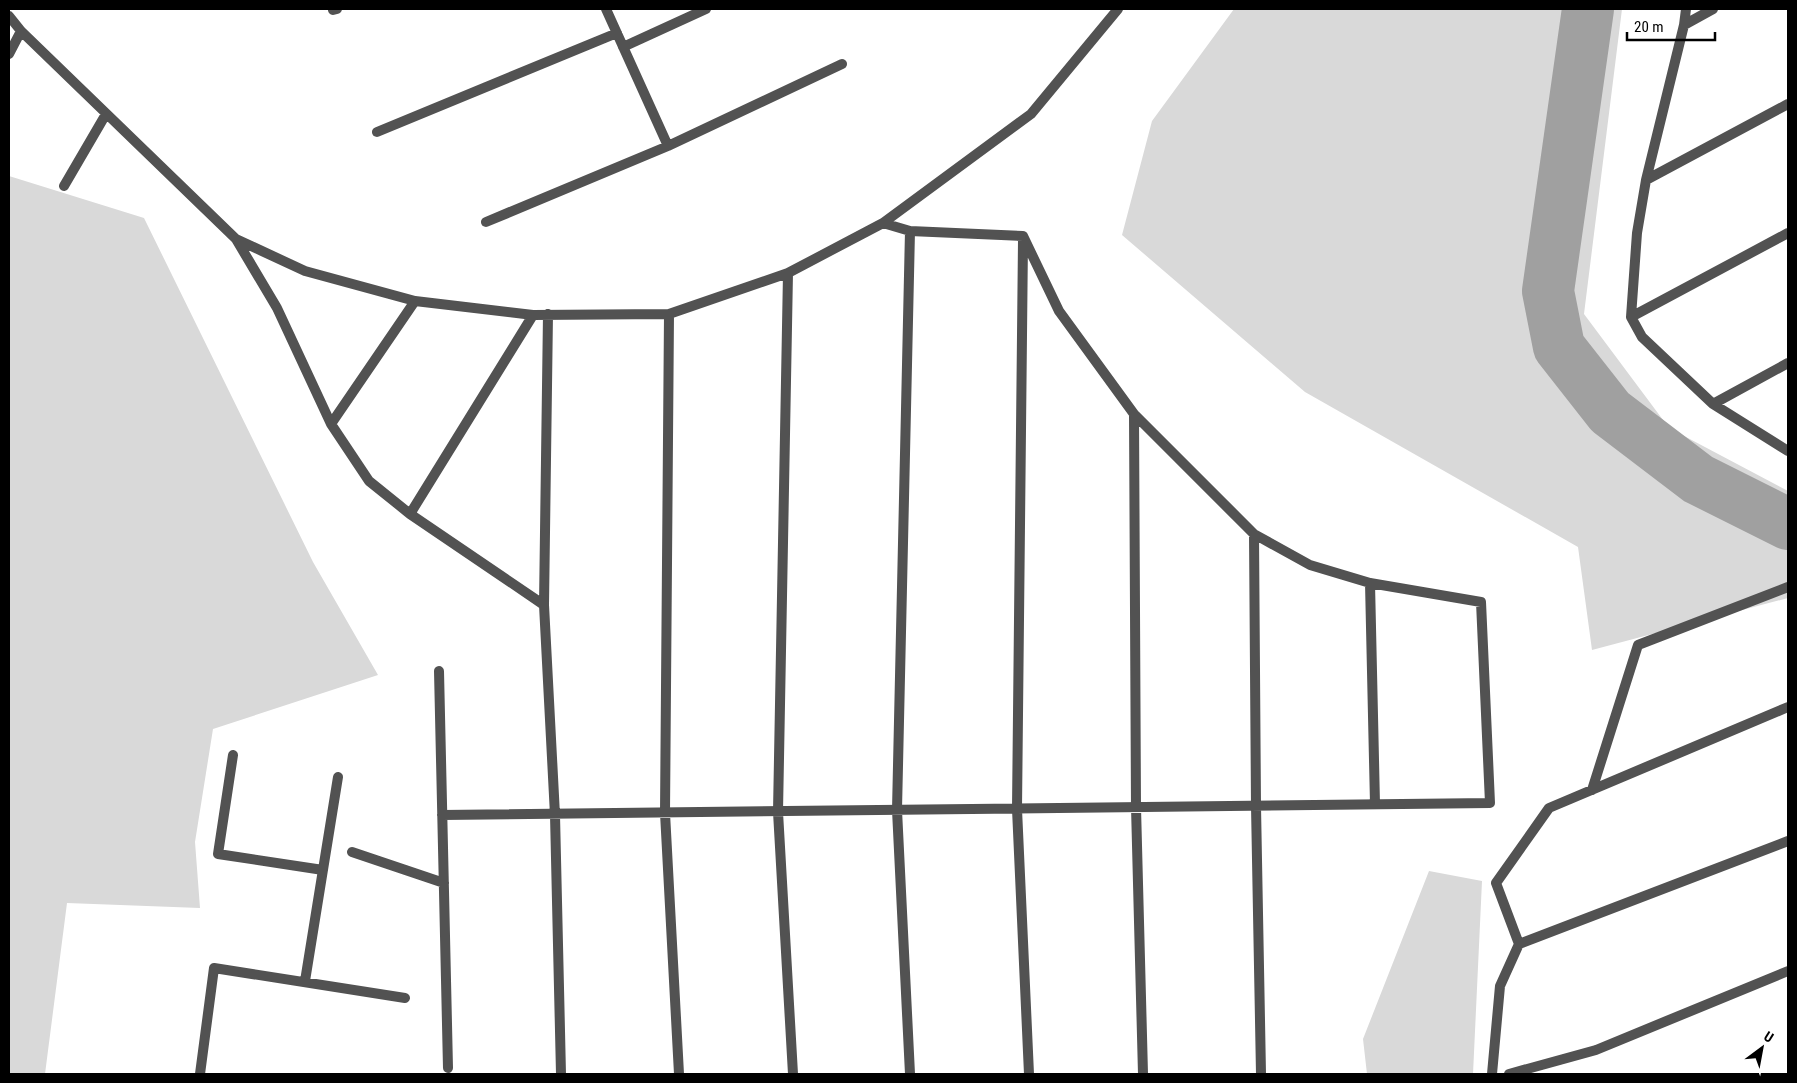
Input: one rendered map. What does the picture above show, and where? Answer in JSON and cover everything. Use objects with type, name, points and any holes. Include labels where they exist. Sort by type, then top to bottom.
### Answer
[{"type":"street","points":[[606,9],[668,146]]},
{"type":"street","points":[[623,47],[706,9]]},
{"type":"street","points":[[236,239],[305,271],[415,301],[532,315],[669,314],[788,273],[883,223],[1031,114],[1118,9]]},
{"type":"street","points":[[1686,9],[1684,25],[1646,180],[1637,233],[1631,317],[1642,337],[1713,404],[1788,451]]},
{"type":"street","points":[[1684,25],[1714,9]]},
{"type":"street","points":[[9,16],[21,32],[236,239],[276,308],[331,424],[369,481],[410,514],[544,605]]},
{"type":"street","points":[[9,54],[21,32]]},
{"type":"street","points":[[377,132],[617,33]]},
{"type":"street","points":[[486,222],[668,146],[842,64]]},
{"type":"street","points":[[1646,180],[1788,104]]},
{"type":"street","points":[[64,186],[106,114]]},
{"type":"street","points":[[883,223],[910,231],[1024,236]]},
{"type":"street","points":[[910,231],[897,810],[910,1074]]},
{"type":"street","points":[[1631,317],[1788,233]]},
{"type":"street","points":[[442,815],[1490,803],[1481,602],[1370,583],[1310,565],[1254,534],[1134,414],[1059,311],[1024,236]]},
{"type":"street","points":[[1024,236],[1017,809],[1030,1074]]},
{"type":"street","points":[[788,273],[778,812],[792,1074]]},
{"type":"street","points":[[331,424],[415,301]]},
{"type":"street","points":[[548,314],[544,605],[555,815],[561,1074]]},
{"type":"street","points":[[669,314],[665,813],[679,1074]]},
{"type":"street","points":[[410,514],[532,315]]},
{"type":"street","points":[[1713,404],[1788,363]]},
{"type":"street","points":[[1134,414],[1136,807],[1143,1074]]},
{"type":"street","points":[[1254,534],[1256,806],[1261,1074]]},
{"type":"street","points":[[1370,583],[1375,804]]},
{"type":"street","points":[[1592,790],[1638,645],[1788,587]]},
{"type":"street","points":[[439,671],[448,1068]]},
{"type":"street","points":[[1519,944],[1496,883],[1549,808],[1788,707]]},
{"type":"street","points":[[232,755],[218,854],[323,870]]},
{"type":"street","points":[[305,982],[338,776]]},
{"type":"street","points":[[1492,1074],[1500,986],[1519,944],[1788,841]]},
{"type":"street","points":[[352,852],[444,883]]},
{"type":"street","points":[[200,1074],[214,968],[405,998]]},
{"type":"street","points":[[1509,1074],[1596,1050],[1788,972]]},
{"type":"shaded area","points":[[1234,9],[1622,9],[1584,314],[1669,428],[1788,491],[1788,598],[1592,650],[1578,547],[1305,392],[1122,235],[1152,121]]},
{"type":"shaded area","points":[[9,176],[144,218],[313,562],[378,675],[213,729],[195,842],[200,908],[67,903],[45,1074],[9,1074]]},
{"type":"shaded area","points":[[1429,871],[1482,881],[1473,1074],[1367,1074],[1363,1039]]},
{"type":"waterway","points":[[1588,9],[1548,291],[1559,347],[1610,412],[1698,479],[1788,524]]}]
